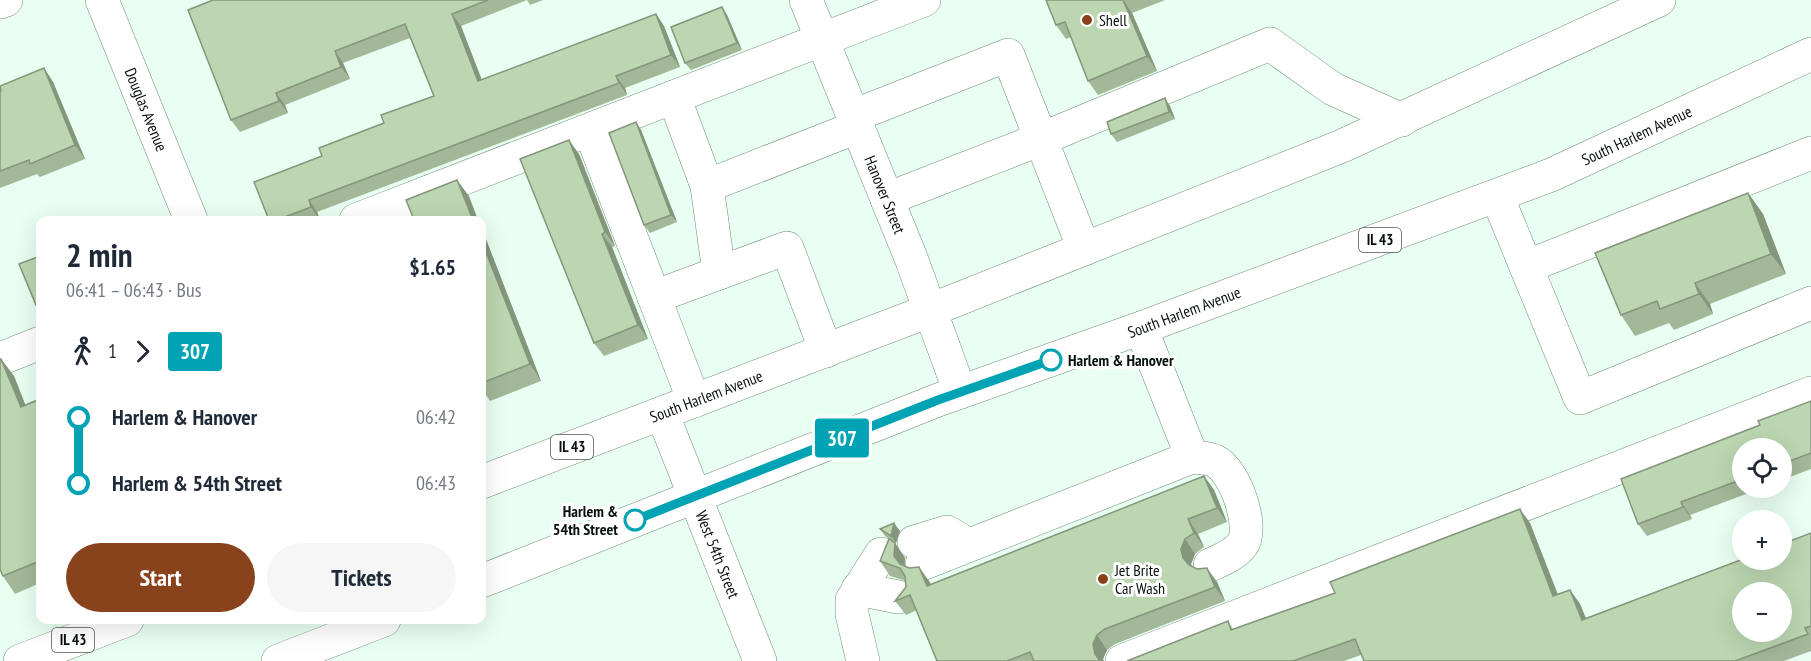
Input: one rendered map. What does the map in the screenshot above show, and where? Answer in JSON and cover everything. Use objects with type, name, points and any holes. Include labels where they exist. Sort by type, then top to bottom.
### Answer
[{"type":"main road","points":[[0,3],[6,0]]},
{"type":"main road","name":"Douglas Avenue","points":[[102,0],[189,216]]},
{"type":"main road","name":"Hanover Street","points":[[806,0],[931,310],[960,392]]},
{"type":"main road","points":[[366,216],[924,0]]},
{"type":"main road","name":"South Harlem Avenue","points":[[486,480],[931,310],[1402,120],[1659,0]]},
{"type":"main road","points":[[887,199],[1041,140],[1270,44],[1333,88],[1402,120]]},
{"type":"main road","name":"South Harlem Avenue","points":[[486,579],[960,392],[1141,328],[1551,175],[1811,54]]},
{"type":"main road","points":[[707,186],[1008,55],[1084,249]]},
{"type":"main road","points":[[674,97],[707,186],[719,273]]},
{"type":"main road","points":[[590,130],[694,401]]},
{"type":"main road","points":[[1526,267],[1811,153]]},
{"type":"main road","points":[[1497,196],[1580,398],[1811,303]]},
{"type":"main road","points":[[654,297],[787,248],[826,351]]},
{"type":"main road","points":[[1141,328],[1192,457]]},
{"type":"main road","points":[[0,359],[36,345]]},
{"type":"main road","points":[[1122,661],[1811,393]]},
{"type":"main road","name":"West 54th Street","points":[[662,413],[760,661]]},
{"type":"main road","points":[[971,546],[947,532],[922,563],[962,571],[971,546],[1192,457],[1216,462],[1230,477],[1240,499],[1247,526],[1243,544],[1231,555],[1210,565]]},
{"type":"main road","points":[[863,661],[852,614],[852,600],[858,589],[890,576]]},
{"type":"main road","name":"IL 43","points":[[20,661],[117,624]]},
{"type":"main road","points":[[279,661],[374,624]]},
{"type":"building","points":[[213,0],[488,0],[452,14],[478,81],[656,14],[671,55],[616,76],[619,83],[309,200],[311,207],[287,216],[267,216],[254,182],[322,156],[319,148],[384,123],[381,115],[434,96],[405,24],[335,51],[341,67],[276,93],[279,101],[231,120],[188,10]]},
{"type":"building","points":[[1046,0],[1123,0],[1147,56],[1088,81],[1065,22],[1056,25]]},
{"type":"building","points":[[722,7],[737,43],[685,63],[671,27]]},
{"type":"building","points":[[44,68],[75,145],[30,164],[29,160],[0,171],[0,86]]},
{"type":"building","points":[[1165,98],[1169,112],[1111,134],[1107,122]]},
{"type":"building","points":[[636,122],[671,215],[644,225],[609,133]]},
{"type":"building","points":[[569,140],[605,232],[602,234],[638,325],[594,343],[520,159]]},
{"type":"building","points":[[457,180],[471,216],[412,216],[406,200]]},
{"type":"building","points":[[1748,193],[1771,254],[1695,283],[1699,294],[1660,309],[1657,301],[1621,315],[1595,253]]},
{"type":"building","points":[[486,252],[530,364],[486,381]]},
{"type":"building","points":[[36,258],[36,305],[19,264]]},
{"type":"building","points":[[1,359],[21,407],[36,401],[36,563],[3,576],[0,569]]},
{"type":"building","points":[[1811,401],[1811,453],[1792,460],[1792,438],[1732,438],[1732,483],[1681,502],[1683,507],[1638,524],[1621,479],[1760,425],[1758,421]]},
{"type":"building","name":"Jet Brite Car Wash","points":[[1204,476],[1217,508],[1188,519],[1194,533],[1185,539],[1181,549],[1183,558],[1189,565],[1197,569],[1207,568],[1215,587],[1105,629],[1097,635],[1093,644],[1095,654],[1100,661],[1034,661],[1030,652],[1007,661],[937,661],[910,595],[895,601],[906,587],[905,576],[900,568],[880,561],[889,539],[895,543],[894,556],[900,564],[909,568],[919,567],[927,586]]},
{"type":"building","points":[[1520,509],[1553,596],[1570,590],[1582,620],[1732,563],[1732,570],[1792,570],[1792,540],[1811,533],[1811,626],[1805,628],[1808,634],[1792,640],[1792,582],[1732,582],[1732,642],[1786,642],[1735,661],[1364,661],[1355,639],[1293,661],[1127,661],[1228,621],[1231,630],[1335,593],[1330,582]]},
{"type":"building","points":[[894,523],[891,536],[880,529]]},
{"type":"bus line","name":"307","points":[[635,520],[938,400],[1051,360]]},
{"type":"place","name":"Shell","points":[[1087,20]]},
{"type":"place","name":"Harlem & Hanover","points":[[1051,360]]},
{"type":"place","name":"Harlem & 54th Street","points":[[635,520]]},
{"type":"place","name":"Jet Brite Car Wash","points":[[1103,579]]}]
